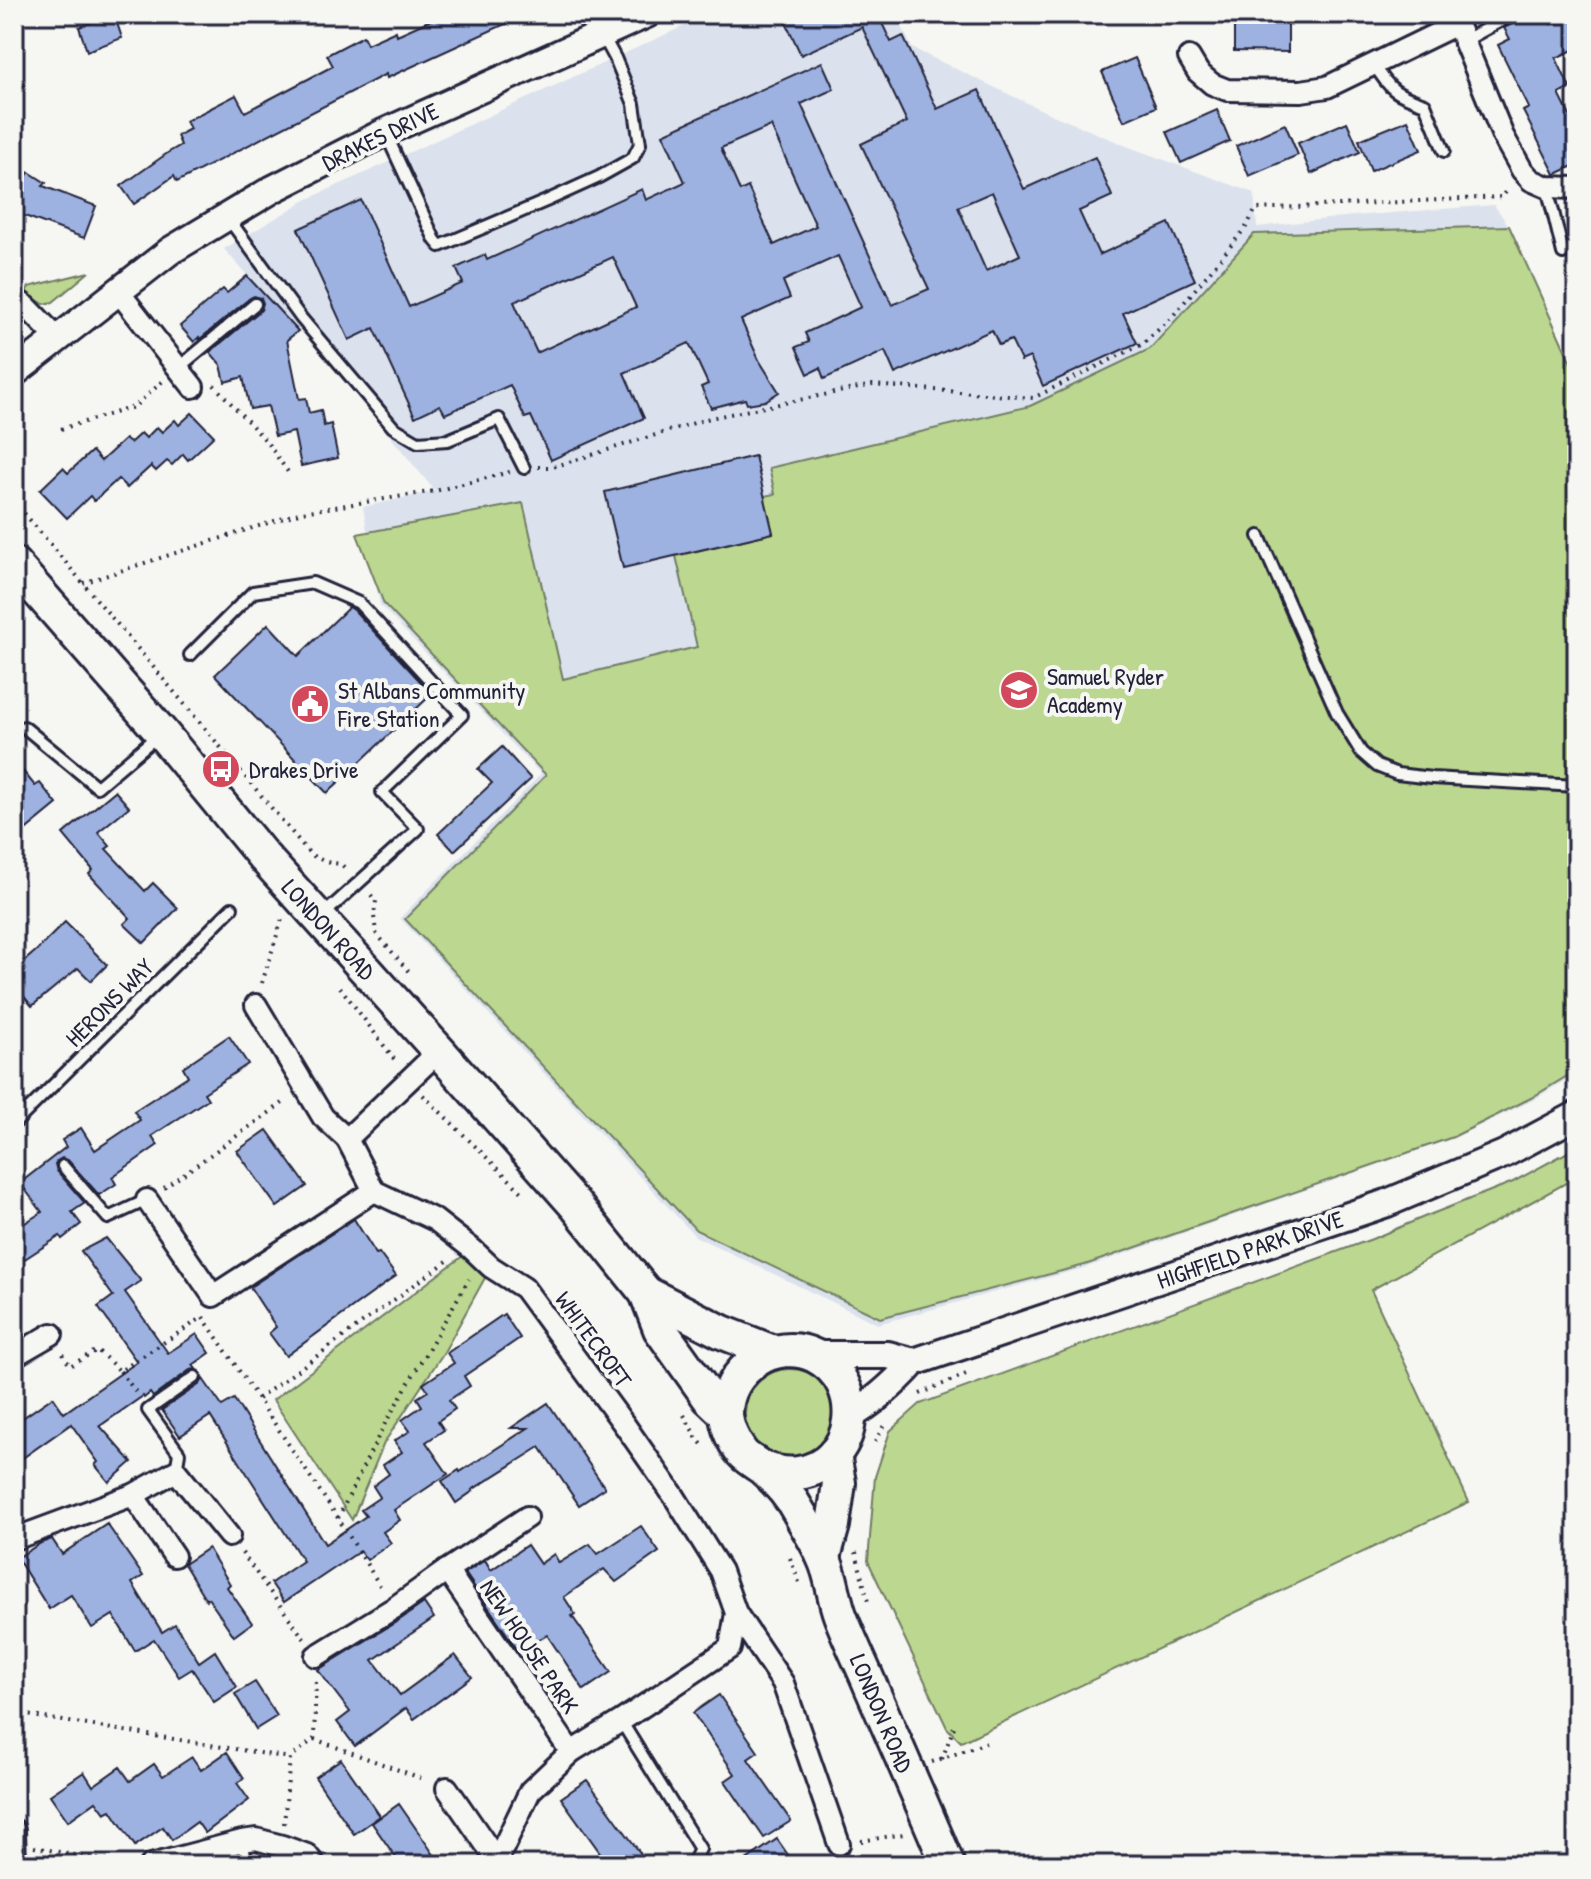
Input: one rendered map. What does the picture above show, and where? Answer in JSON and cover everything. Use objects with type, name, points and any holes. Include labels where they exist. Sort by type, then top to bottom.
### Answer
[{"type":"main road","name":"LONDON ROAD","points":[[14,564],[161,732],[263,856],[577,1207],[646,1293],[660,1329],[709,1398],[726,1414],[731,1435],[743,1454],[762,1468],[787,1495],[824,1557],[839,1614],[948,1865]]},
{"type":"main road","name":"LONDON ROAD","points":[[646,1293],[722,1332],[773,1352],[799,1351],[813,1355]]},
{"type":"main road","points":[[726,1414],[731,1388],[745,1368],[761,1356],[773,1352]]},
{"type":"main road","points":[[813,1355],[840,1377],[849,1397],[850,1416]]},
{"type":"main road","name":"LONDON ROAD","points":[[824,1557],[833,1525],[839,1483],[834,1454],[846,1435],[850,1416]]},
{"type":"main road","points":[[762,1468],[782,1474],[800,1473],[819,1466],[834,1454]]},
{"type":"street","name":"DRAKES DRIVE","points":[[14,373],[170,251],[273,189],[385,132],[647,14]]},
{"type":"street","points":[[1189,57],[1198,72],[1212,84],[1227,90],[1301,91],[1327,87],[1458,26],[1503,136],[1522,170],[1531,180],[1547,187],[1577,188]]},
{"type":"street","points":[[118,291],[193,387]]},
{"type":"street","points":[[14,298],[57,338]]},
{"type":"street","points":[[147,1200],[213,1296],[374,1191],[347,1139],[323,1117],[256,1005]]},
{"type":"street","points":[[347,1139],[439,1051]]},
{"type":"street","name":"HIGHFIELD PARK DRIVE","points":[[850,1416],[870,1405],[914,1362],[1387,1203],[1504,1154],[1577,1115]]},
{"type":"street","name":"WHITECROFT","points":[[374,1191],[435,1220],[491,1267],[524,1288],[674,1496],[721,1571],[736,1613]]},
{"type":"street","points":[[14,1356],[52,1334]]},
{"type":"street","name":"HIGHFIELD PARK DRIVE","points":[[813,1355],[888,1355],[914,1362]]},
{"type":"street","points":[[14,1539],[133,1495],[176,1471],[229,1536]]},
{"type":"street","points":[[133,1495],[174,1556]]},
{"type":"street","name":"NEW HOUSE PARK","points":[[316,1656],[394,1608],[527,1517]]},
{"type":"street","name":"NEW HOUSE PARK","points":[[447,1570],[571,1752]]},
{"type":"street","points":[[736,1613],[783,1683],[839,1844]]},
{"type":"street","name":"NEW HOUSE PARK","points":[[498,1864],[530,1791],[571,1752],[730,1648],[736,1613]]},
{"type":"street","name":"NEW HOUSE PARK","points":[[447,1788],[498,1864]]},
{"type":"street","points":[[14,1830],[15,1865]]},
{"type":"street","points":[[159,1864],[256,1839],[307,1855],[315,1865]]},
{"type":"lane","points":[[1458,26],[1513,14]]},
{"type":"lane","points":[[385,132],[440,246],[505,220],[633,158],[640,144],[634,104],[602,34]]},
{"type":"lane","points":[[1374,64],[1385,83],[1400,95],[1425,104],[1444,151]]},
{"type":"lane","points":[[1547,187],[1563,253]]},
{"type":"lane","points":[[227,217],[301,318],[393,427],[418,442],[448,440],[499,419],[524,468]]},
{"type":"lane","points":[[177,369],[255,304]]},
{"type":"lane","points":[[1259,536],[1337,713],[1361,752],[1377,766],[1397,774],[1432,778],[1577,786]]},
{"type":"lane","points":[[190,655],[253,592],[313,583],[359,603],[462,715],[382,792],[418,829],[319,919]]},
{"type":"lane","points":[[24,727],[97,787],[161,732]]},
{"type":"lane","name":"HERONS WAY","points":[[14,1124],[232,908]]},
{"type":"lane","points":[[63,1166],[108,1218],[147,1200]]},
{"type":"lane","points":[[176,1471],[179,1453],[148,1410],[195,1377]]},
{"type":"lane","points":[[621,1721],[700,1849],[692,1865]]},
{"type":"lane","points":[[242,1841],[247,1865]]},
{"type":"path","points":[[83,583],[302,512],[435,491],[524,468],[553,467],[710,418],[873,385],[1033,398],[1143,344],[1172,317],[1246,227],[1256,209],[1502,197],[1522,170]]},
{"type":"path","points":[[61,429],[134,407],[177,369]]},
{"type":"path","points":[[193,387],[206,377],[266,441],[288,472]]},
{"type":"path","points":[[14,501],[311,855],[341,864],[376,901],[376,933],[416,981]]},
{"type":"path","points":[[256,1005],[284,911]]},
{"type":"path","points":[[147,1200],[305,1087]]},
{"type":"path","points":[[424,1095],[525,1195]]},
{"type":"path","points":[[258,1399],[475,1252]]},
{"type":"path","points":[[338,1518],[475,1252]]},
{"type":"path","points":[[120,1371],[203,1317],[213,1296]]},
{"type":"path","points":[[203,1317],[338,1518],[394,1608]]},
{"type":"path","points":[[52,1334],[70,1366],[97,1350],[120,1371],[148,1410]]},
{"type":"path","points":[[915,1397],[984,1368]]},
{"type":"path","points":[[683,1414],[712,1457]]},
{"type":"path","points":[[872,1447],[884,1424]]},
{"type":"path","points":[[229,1536],[316,1656],[314,1739]]},
{"type":"path","points":[[855,1544],[871,1616]]},
{"type":"path","points":[[789,1556],[804,1595]]},
{"type":"path","points":[[14,1713],[290,1758]]},
{"type":"path","points":[[942,1759],[954,1727]]},
{"type":"path","points":[[282,1846],[290,1758],[314,1739]]},
{"type":"path","points":[[314,1739],[447,1788]]},
{"type":"path","points":[[925,1764],[986,1743]]},
{"type":"path","points":[[839,1844],[908,1833]]},
{"type":"path","points":[[15,1843],[126,1865]]},
{"type":"path","points":[[92,1858],[96,1865]]},
{"type":"shaded area","name":"Samuel Ryder Academy","points":[[710,14],[896,14],[912,48],[1048,113],[1254,193],[1257,227],[1494,205],[1509,226],[1577,376],[1577,1073],[1533,1100],[1454,1138],[1087,1267],[878,1324],[695,1236],[400,918],[541,774],[380,605],[363,507],[435,491],[301,328],[270,355],[213,354],[194,342],[180,326],[223,289],[227,293],[247,275],[224,249],[306,200]]},
{"type":"green space","name":"Samuel Ryder Academy","points":[[1509,226],[1577,376],[1577,1070],[1531,1098],[1453,1137],[1085,1265],[880,1318],[696,1230],[405,919],[546,775],[384,604],[357,534],[523,503],[563,679],[697,647],[676,556],[773,533],[764,496],[775,494],[769,468],[1030,406],[1150,349],[1254,234]]},
{"type":"green space","points":[[89,272],[53,302],[44,304],[25,293],[29,287]]},
{"type":"green space","points":[[1577,1147],[1577,1177],[1371,1290],[1469,1502],[961,1742],[947,1728],[868,1561],[875,1477],[890,1431],[920,1404],[1372,1239],[1513,1182]]},
{"type":"green space","points":[[472,1249],[491,1267],[444,1352],[384,1443],[352,1520],[273,1400]]},
{"type":"green space","points":[[790,1369],[815,1377],[827,1389],[835,1414],[827,1439],[815,1451],[790,1459],[765,1451],[753,1439],[745,1414],[753,1389],[765,1377]]},
{"type":"building","points":[[114,14],[122,38],[87,51],[79,27]]},
{"type":"building","points":[[431,14],[527,14],[387,78],[386,74],[177,182],[174,176],[134,204],[121,186],[181,145],[177,136],[190,129],[186,121],[236,95],[245,112],[333,66],[327,55],[363,36],[367,44],[396,31],[397,35],[433,19]]},
{"type":"building","points":[[782,14],[891,14],[880,19],[891,42],[903,36],[937,109],[979,90],[1024,189],[1095,157],[1112,196],[1079,211],[1099,255],[1169,223],[1195,280],[1123,313],[1137,343],[1043,386],[1030,357],[1021,361],[1011,340],[999,345],[992,330],[895,374],[885,351],[824,379],[820,368],[808,374],[796,347],[809,342],[805,333],[861,307],[838,256],[783,281],[790,298],[741,320],[759,360],[779,392],[765,401],[747,404],[745,399],[711,408],[701,387],[708,384],[689,343],[624,373],[644,418],[551,460],[531,416],[525,418],[510,385],[445,414],[440,405],[415,417],[374,328],[349,340],[298,229],[361,200],[409,307],[463,283],[456,268],[485,255],[487,260],[642,189],[646,200],[685,182],[663,134],[822,62],[834,89],[801,104],[892,305],[929,289],[861,144],[907,122],[862,27],[801,55]],"holes":[[[771,126],[816,226],[774,245],[748,187],[740,191],[721,148]],[[992,192],[1020,255],[986,271],[958,207]],[[613,257],[636,307],[537,353],[514,302]]]},
{"type":"building","points":[[1521,14],[1549,14],[1551,24],[1577,14],[1577,48],[1556,58],[1570,88],[1559,94],[1577,130],[1577,164],[1556,174],[1523,111],[1529,108],[1498,45],[1510,39],[1504,28],[1518,21]]},
{"type":"building","points":[[1234,18],[1288,19],[1288,52],[1234,51]]},
{"type":"building","points":[[1135,58],[1156,107],[1124,121],[1102,72]]},
{"type":"building","points":[[1217,110],[1230,141],[1181,163],[1167,132]]},
{"type":"building","points":[[1408,120],[1421,150],[1371,171],[1359,140]]},
{"type":"building","points":[[1347,122],[1360,152],[1311,174],[1298,143]]},
{"type":"building","points":[[1285,124],[1298,155],[1249,176],[1236,146]]},
{"type":"building","points":[[29,172],[46,183],[43,186],[96,206],[84,238],[14,212],[14,196]]},
{"type":"building","points":[[247,276],[298,331],[287,340],[299,399],[306,398],[309,413],[321,410],[324,426],[331,424],[338,458],[301,466],[294,432],[275,436],[268,406],[250,409],[243,377],[225,382],[221,365],[210,352],[261,310],[261,298],[250,298],[194,342],[180,326],[223,289],[227,293]]},
{"type":"building","points":[[192,413],[214,436],[188,460],[183,454],[172,465],[167,461],[156,471],[151,466],[127,488],[118,479],[94,501],[90,496],[67,518],[40,490],[63,468],[68,473],[92,451],[101,461],[125,439],[130,443],[141,433],[146,438],[157,427],[162,432],[175,420],[179,425]]},
{"type":"building","points":[[755,456],[773,533],[623,568],[605,492]]},
{"type":"building","points":[[349,607],[432,694],[327,793],[215,675],[268,624],[298,656]]},
{"type":"building","points":[[502,747],[531,779],[454,851],[438,834],[492,783],[478,769]]},
{"type":"building","points":[[14,760],[35,786],[40,783],[57,804],[23,832],[14,821]]},
{"type":"building","points":[[115,791],[129,807],[98,832],[110,846],[106,849],[145,891],[153,883],[178,908],[144,943],[124,924],[130,918],[89,874],[93,870],[63,834]]},
{"type":"building","points":[[65,922],[107,965],[91,981],[78,968],[32,1006],[14,985],[14,970]]},
{"type":"building","points":[[229,1036],[248,1064],[204,1093],[208,1099],[152,1136],[158,1145],[112,1177],[116,1184],[99,1195],[68,1160],[62,1158],[57,1161],[57,1171],[85,1203],[72,1212],[81,1224],[62,1239],[60,1236],[14,1266],[14,1230],[42,1212],[20,1183],[66,1147],[62,1140],[81,1128],[95,1150],[140,1120],[134,1111],[188,1076],[183,1067]]},
{"type":"building","points":[[267,1130],[307,1186],[277,1207],[237,1151]]},
{"type":"building","points":[[354,1219],[376,1254],[379,1253],[396,1276],[286,1356],[269,1333],[276,1327],[250,1287]]},
{"type":"building","points":[[106,1238],[141,1281],[125,1292],[168,1353],[197,1334],[210,1353],[193,1365],[196,1369],[190,1370],[153,1397],[150,1393],[143,1396],[100,1426],[132,1462],[109,1482],[71,1424],[14,1464],[14,1424],[53,1397],[64,1413],[137,1362],[98,1307],[113,1296],[81,1251]]},
{"type":"building","points":[[504,1314],[520,1338],[464,1376],[470,1386],[449,1400],[455,1409],[438,1421],[444,1430],[426,1442],[448,1474],[394,1510],[400,1520],[383,1532],[391,1543],[367,1560],[360,1551],[284,1602],[271,1583],[303,1561],[210,1416],[180,1436],[162,1410],[203,1379],[222,1406],[234,1399],[325,1544],[366,1516],[361,1510],[380,1497],[373,1486],[389,1474],[383,1465],[402,1452],[394,1441],[410,1431],[402,1420],[422,1406],[417,1398],[428,1391],[423,1384],[454,1363],[447,1353]]},
{"type":"building","points":[[548,1403],[605,1488],[579,1505],[540,1447],[456,1503],[442,1481],[528,1428],[511,1428]]},
{"type":"building","points":[[107,1524],[143,1576],[132,1583],[162,1632],[175,1624],[199,1662],[215,1651],[237,1687],[214,1702],[192,1669],[179,1677],[154,1639],[135,1651],[113,1615],[92,1628],[71,1595],[49,1609],[17,1558],[52,1539],[62,1554]]},
{"type":"building","points":[[641,1526],[659,1552],[616,1582],[604,1569],[564,1597],[575,1614],[572,1616],[611,1672],[584,1690],[547,1635],[519,1652],[465,1573],[485,1560],[491,1570],[527,1545],[540,1564],[554,1554],[559,1563],[590,1544],[598,1554]]},
{"type":"building","points":[[208,1548],[230,1584],[227,1587],[252,1623],[234,1636],[208,1598],[206,1600],[184,1564]]},
{"type":"building","points":[[424,1603],[434,1618],[373,1660],[400,1695],[455,1655],[472,1677],[414,1719],[406,1708],[355,1746],[337,1722],[350,1712],[318,1670]]},
{"type":"building","points":[[255,1682],[277,1716],[256,1729],[235,1694]]},
{"type":"building","points":[[719,1695],[758,1752],[748,1759],[791,1821],[764,1838],[725,1781],[735,1774],[693,1713]]},
{"type":"building","points":[[227,1752],[244,1778],[237,1783],[249,1800],[205,1833],[197,1822],[172,1840],[163,1827],[135,1846],[111,1810],[105,1813],[96,1801],[68,1821],[50,1795],[84,1772],[93,1786],[120,1767],[130,1781],[154,1764],[163,1776],[192,1757],[201,1770]]},
{"type":"building","points":[[341,1759],[380,1816],[354,1834],[315,1777]]},
{"type":"building","points":[[587,1780],[649,1865],[609,1865],[561,1798]]},
{"type":"building","points":[[399,1804],[441,1865],[401,1865],[372,1823]]},
{"type":"building","points":[[777,1839],[795,1865],[739,1865]]},
{"type":"place","name":"Samuel Ryder Academy","points":[[1019,690]]},
{"type":"place","name":"St Albans Community Fire Station","points":[[310,704]]},
{"type":"place","name":"Drakes Drive","points":[[221,769]]}]
